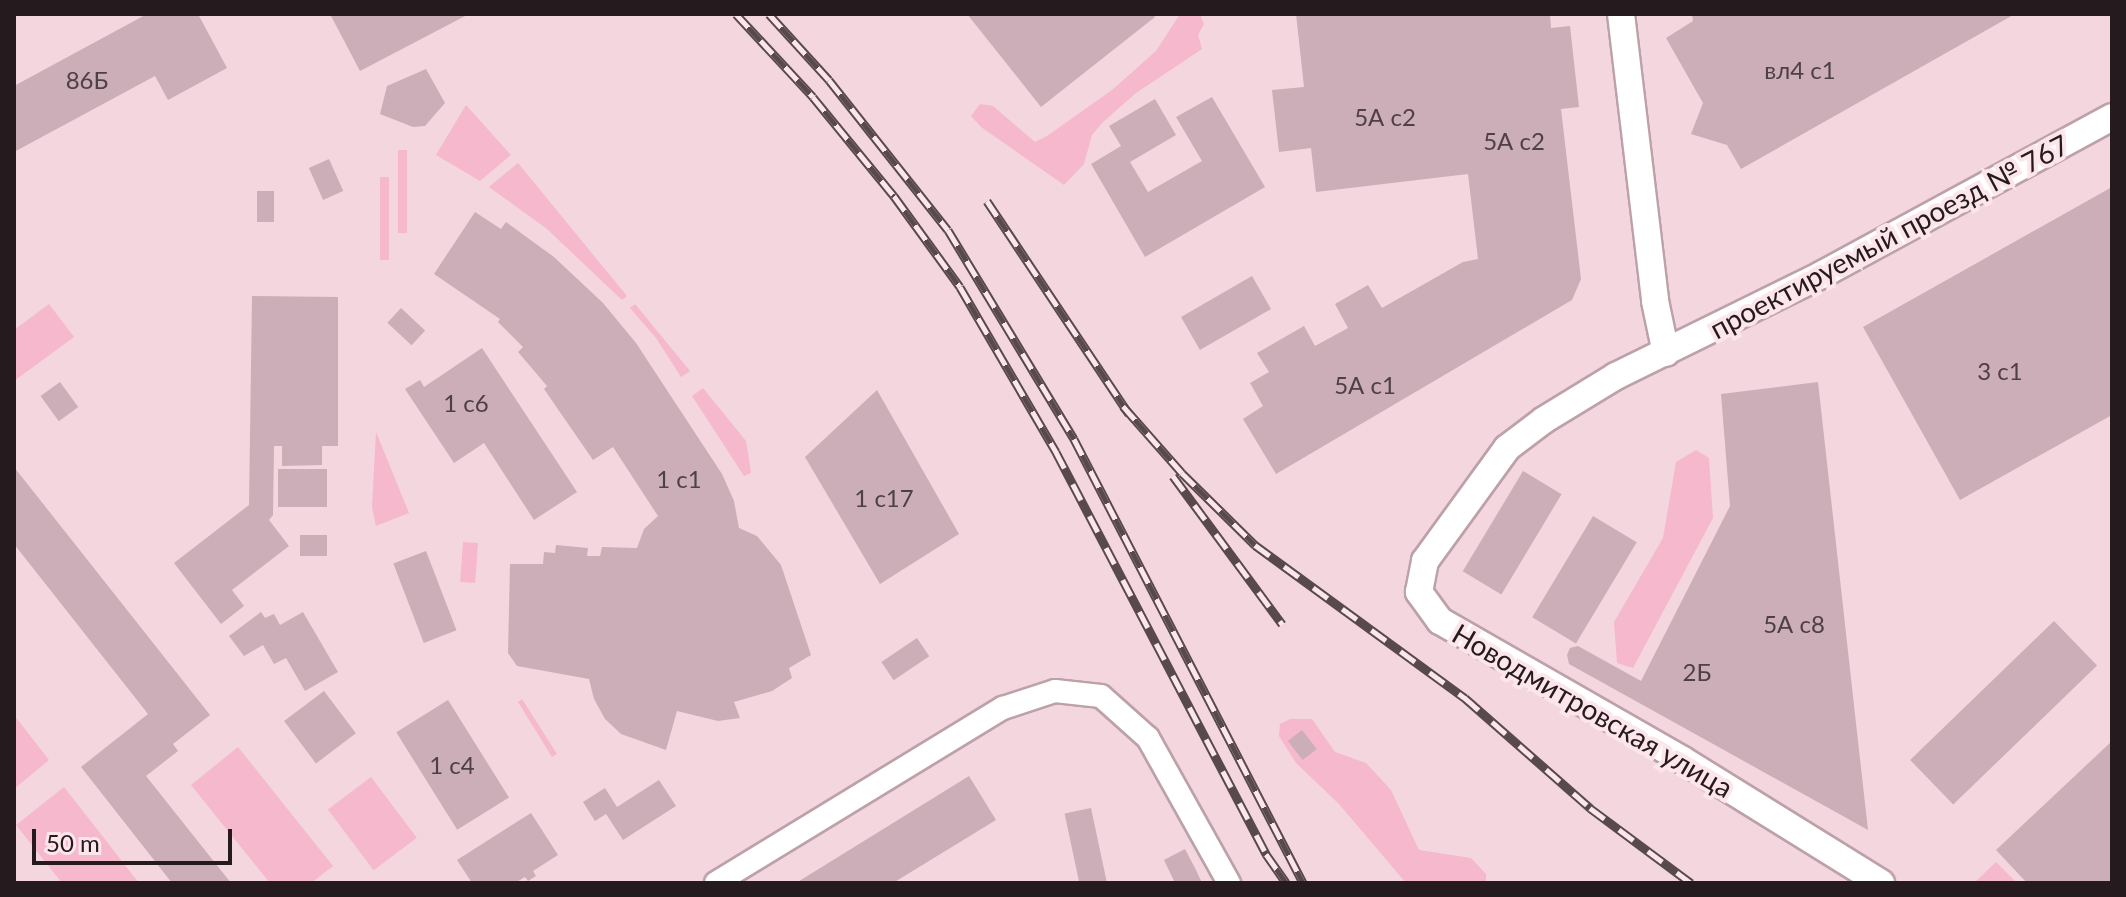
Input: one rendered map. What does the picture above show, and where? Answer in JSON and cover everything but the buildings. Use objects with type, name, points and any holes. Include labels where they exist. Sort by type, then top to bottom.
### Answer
[{"type":"street","points":[[1621,14],[1655,301],[1666,353]]},
{"type":"street","name":"проектируемый проезд № 767","points":[[1666,353],[1849,261],[2112,117]]},
{"type":"street","name":"Новодмитровская улица","points":[[1666,353],[1616,376],[1507,448],[1425,561],[1419,592],[1440,621],[1683,760],[1881,883]]},
{"type":"street","points":[[716,883],[1003,708],[1055,691],[1101,696],[1125,714],[1148,738],[1229,883]]},
{"type":"shaded area","points":[[1180,14],[1200,14],[1204,24],[1198,35],[1202,49],[1136,93],[1102,123],[1092,135],[1084,164],[1064,185],[981,127],[971,116],[980,104],[993,106],[1035,142],[1112,90],[1156,51]]},
{"type":"shaded area","points":[[466,105],[511,155],[480,181],[436,155]]},
{"type":"shaded area","points":[[398,150],[407,150],[407,233],[398,233]]},
{"type":"shaded area","points":[[518,163],[627,296],[622,300],[547,229],[489,187]]},
{"type":"shaded area","points":[[380,177],[389,177],[389,260],[380,260]]},
{"type":"shaded area","points":[[49,304],[74,337],[14,381],[14,330]]},
{"type":"shaded area","points":[[635,304],[690,371],[681,377],[656,338],[630,308]]},
{"type":"shaded area","points":[[703,388],[746,441],[751,473],[744,476],[692,396]]},
{"type":"shaded area","points":[[376,432],[409,513],[376,526],[372,507]]},
{"type":"shaded area","points":[[1696,450],[1709,458],[1713,518],[1633,668],[1617,663],[1614,622],[1663,538],[1676,462]]},
{"type":"shaded area","points":[[463,542],[478,543],[475,583],[460,582]]},
{"type":"shaded area","points":[[522,699],[557,754],[552,757],[518,702]]},
{"type":"shaded area","points":[[14,715],[49,760],[14,789]]},
{"type":"shaded area","points":[[1290,719],[1312,719],[1335,752],[1366,763],[1391,790],[1419,850],[1471,858],[1486,874],[1486,883],[1406,883],[1339,804],[1296,763],[1279,736],[1280,724]]},
{"type":"shaded area","points":[[238,747],[333,866],[311,883],[270,883],[191,785]]},
{"type":"shaded area","points":[[371,777],[417,838],[374,870],[328,809]]},
{"type":"shaded area","points":[[64,787],[139,883],[62,883],[16,825]]},
{"type":"shaded area","points":[[1996,862],[2017,883],[1974,883]]},
{"type":"railway","points":[[736,14],[813,97],[894,196],[960,287],[1056,452],[1266,854],[1286,883]]},
{"type":"railway","points":[[769,14],[829,80],[948,230],[1074,439],[1303,883]]},
{"type":"railway","points":[[987,201],[1129,414]]},
{"type":"railway","points":[[1123,406],[1182,473],[1255,545],[1465,698],[1590,808],[1691,883]]},
{"type":"railway","points":[[1173,476],[1282,624]]}]
